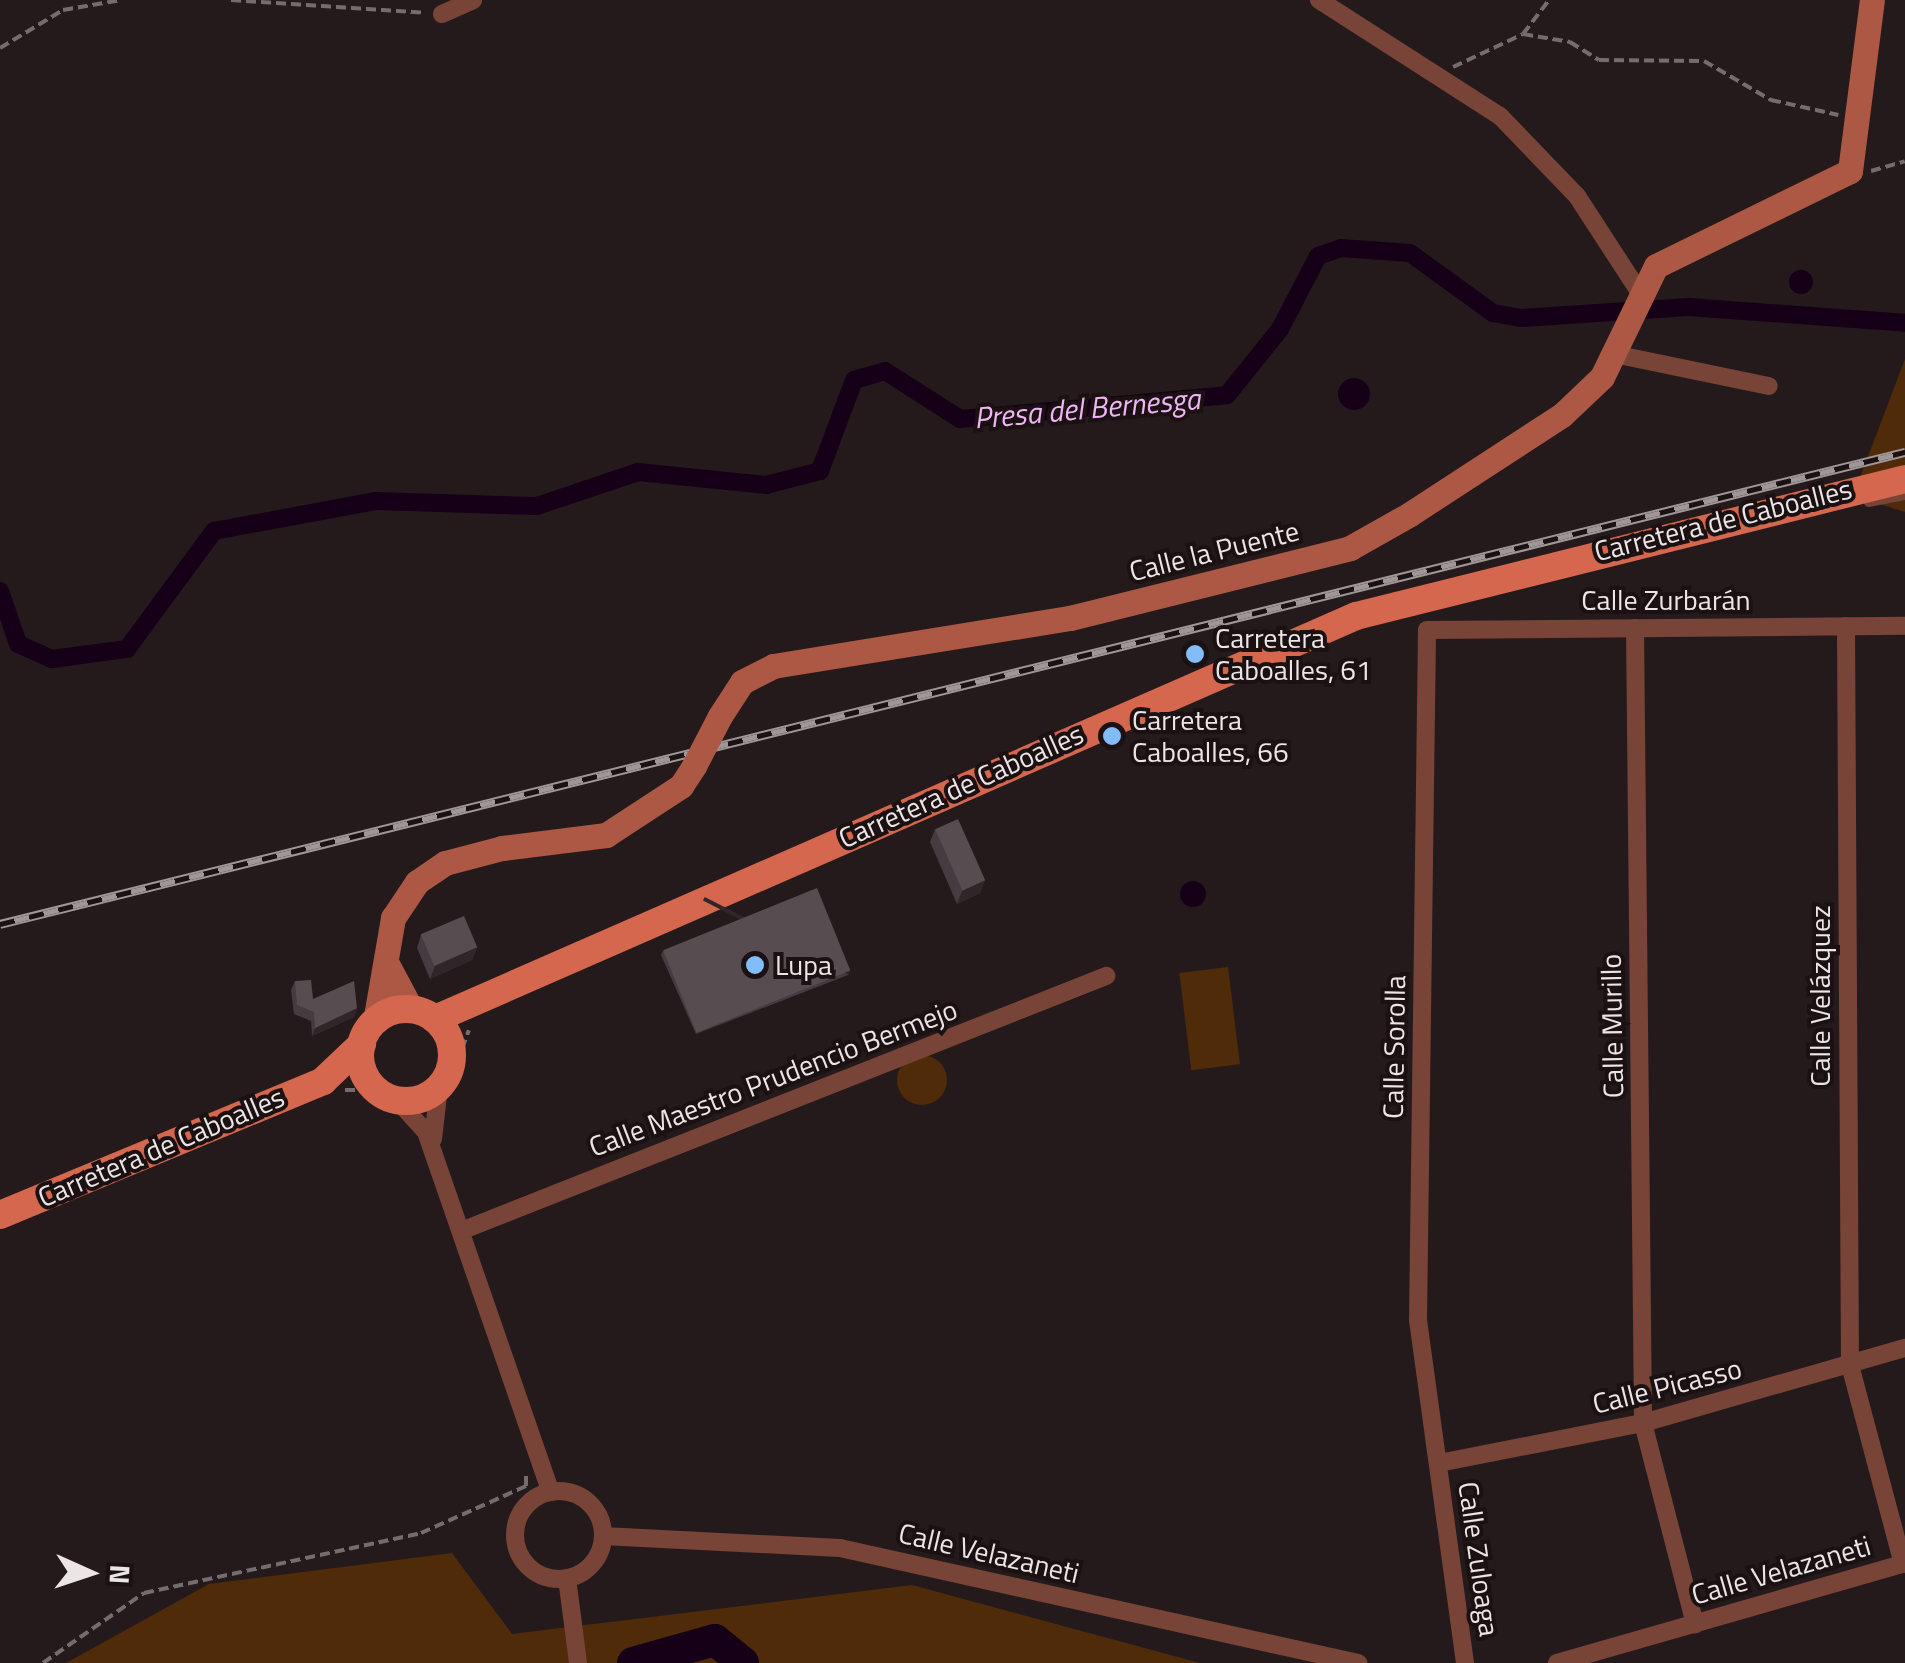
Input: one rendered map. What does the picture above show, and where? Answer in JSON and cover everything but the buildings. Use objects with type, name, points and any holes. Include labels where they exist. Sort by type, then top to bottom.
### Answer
[{"type":"main road","name":"Carretera de Caboalles","points":[[0,1216],[323,1081],[416,1034],[1292,639],[1493,577],[1905,479]]},
{"type":"main road","points":[[416,1034],[437,1095],[403,1104],[416,1034]]},
{"type":"street","points":[[442,14],[473,0]]},
{"type":"street","points":[[1318,0],[1500,116],[1577,196],[1636,295],[1656,266],[1850,171],[1872,0]]},
{"type":"street","name":"Calle la Puente","points":[[416,1034],[385,954],[393,918],[417,882],[445,863],[606,835],[681,786],[742,682],[773,666],[1070,618],[1350,548],[1562,415],[1614,354],[1636,295]]},
{"type":"street","points":[[1614,354],[1769,386]]},
{"type":"street","name":"Calle Velázquez","points":[[1846,626],[1850,1365],[1904,1563]]},
{"type":"street","name":"Calle Zurbarán","points":[[1427,630],[1905,626]]},
{"type":"street","name":"Calle Murillo","points":[[1635,628],[1643,1423],[1694,1624]]},
{"type":"street","name":"Calle Sorolla","points":[[1427,630],[1418,1320],[1439,1463]]},
{"type":"street","name":"Calle Maestro Prudencio Bermejo","points":[[461,1231],[1106,976]]},
{"type":"street","points":[[433,1150],[437,1095]]},
{"type":"street","points":[[403,1104],[433,1150],[550,1492]]},
{"type":"street","name":"Calle Picasso","points":[[1439,1463],[1643,1423],[1905,1348]]},
{"type":"street","name":"Calle Zuloaga","points":[[1439,1463],[1466,1663]]},
{"type":"street","points":[[550,1492],[587,1502],[603,1536],[592,1563],[568,1578],[529,1567],[516,1544],[519,1516],[550,1492]]},
{"type":"street","name":"Calle Velazaneti","points":[[603,1536],[840,1548],[1358,1663]]},
{"type":"street","name":"Calle Velazaneti","points":[[1556,1663],[1904,1563]]},
{"type":"street","points":[[568,1578],[578,1663]]},
{"type":"lane","points":[[1493,577],[1638,557],[1905,495]]},
{"type":"path","points":[[0,48],[63,10],[122,0]]},
{"type":"path","points":[[230,0],[442,14]]},
{"type":"path","points":[[1435,75],[1523,34],[1549,0]]},
{"type":"path","points":[[1523,34],[1570,42],[1599,60],[1704,61],[1771,100],[1857,120]]},
{"type":"path","points":[[1850,171],[1905,162]]},
{"type":"path","points":[[416,1034],[458,1078],[437,1095],[403,1104],[378,1102],[416,1034]]},
{"type":"path","points":[[42,1663],[157,1588],[451,1522],[526,1486],[524,1457],[537,1453]]},
{"type":"shaded area","points":[[1796,270],[1806,270],[1813,282],[1806,294],[1796,294],[1789,287],[1789,277]]},
{"type":"shaded area","points":[[1905,359],[1905,512],[1853,496]]},
{"type":"shaded area","points":[[1354,378],[1365,383],[1370,394],[1365,405],[1354,410],[1343,405],[1338,394],[1343,383]]},
{"type":"shaded area","points":[[1193,881],[1202,885],[1206,894],[1202,903],[1193,907],[1184,903],[1180,894],[1184,885]]},
{"type":"shaded area","points":[[1228,967],[1240,1064],[1191,1070],[1179,973]]},
{"type":"shaded area","points":[[922,1055],[939,1063],[947,1080],[939,1097],[922,1105],[905,1097],[897,1080],[905,1063]]},
{"type":"shaded area","points":[[452,1553],[512,1634],[912,1585],[1200,1663],[66,1663],[209,1584]]},
{"type":"waterway","name":"Presa del Bernesga","points":[[0,591],[18,644],[52,659],[127,649],[214,531],[376,501],[537,506],[638,472],[766,485],[820,471],[854,380],[885,371],[960,419],[1227,395],[1280,329],[1318,256],[1341,248],[1410,253],[1493,313],[1522,318],[1689,307],[1905,323]]},
{"type":"waterway","points":[[633,1663],[715,1640],[743,1663]]},
{"type":"railway","points":[[0,924],[1905,452]]},
{"type":"place","name":"Carretera Caboalles, 61","points":[[1195,654]]},
{"type":"place","name":"Carretera Caboalles, 66","points":[[1112,736]]},
{"type":"place","name":"Lupa","points":[[755,965]]}]
